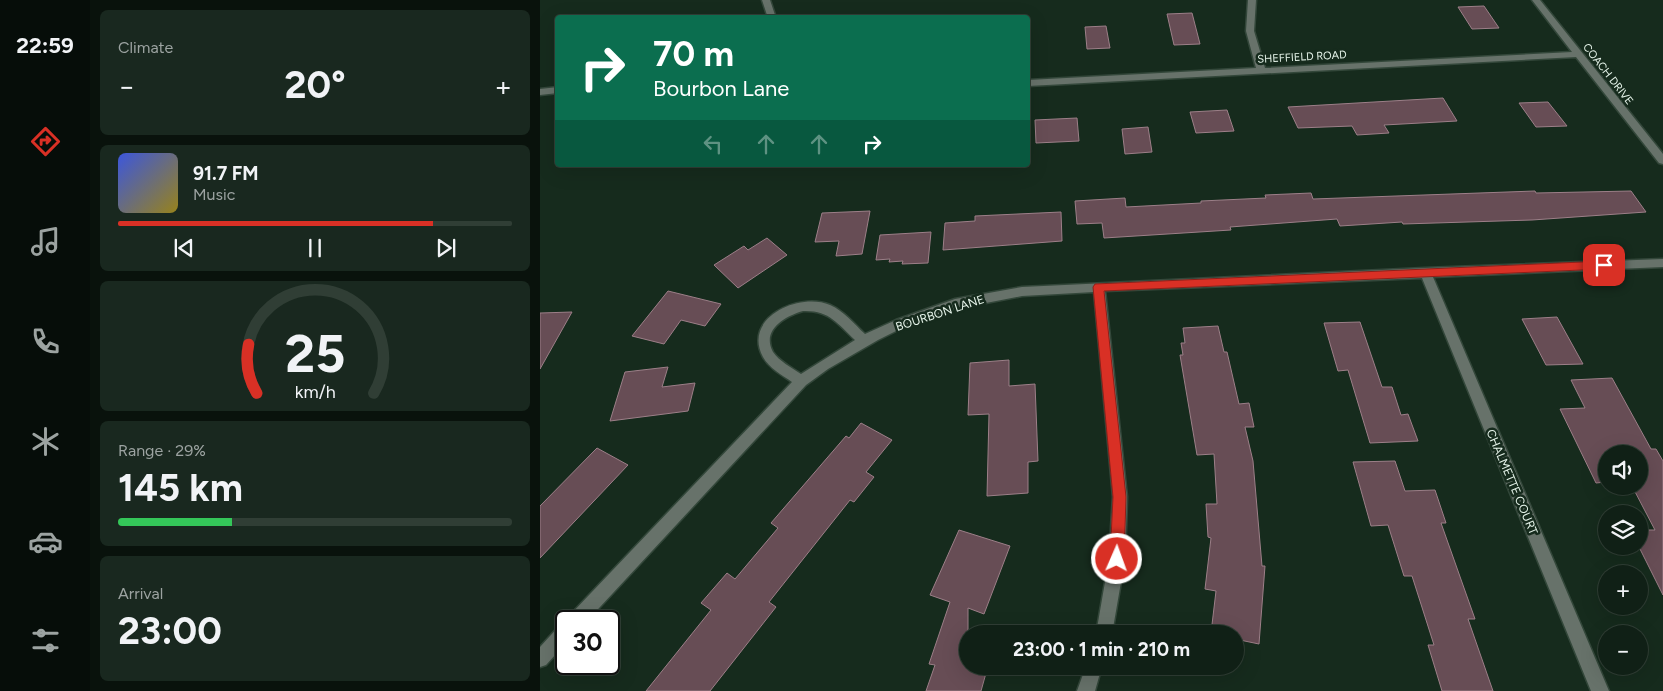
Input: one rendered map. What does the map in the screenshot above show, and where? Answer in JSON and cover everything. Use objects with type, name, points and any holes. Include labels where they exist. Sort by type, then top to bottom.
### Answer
[{"type":"street","points":[[766,0],[771,15]]},
{"type":"street","points":[[1252,0],[1250,31],[1260,71]]},
{"type":"street","name":"COACH DRIVE","points":[[1536,0],[1663,161]]},
{"type":"street","name":"SHEFFIELD ROAD","points":[[1030,83],[1579,54]]},
{"type":"street","points":[[540,92],[555,90]]},
{"type":"street","name":"BOURBON LANE","points":[[586,610],[801,381],[829,360],[863,340],[919,318],[986,297],[1011,293],[1098,287],[1663,263]]},
{"type":"street","name":"CHALMETTE COURT","points":[[1425,272],[1600,691]]},
{"type":"street","points":[[1098,287],[1120,497],[1117,559],[1106,625]]},
{"type":"street","points":[[801,381],[768,354],[764,340],[769,325],[782,312],[798,307],[816,305],[828,309],[863,340]]},
{"type":"street","points":[[540,659],[555,643]]},
{"type":"street","points":[[1086,691],[1091,675]]},
{"type":"building","points":[[1484,6],[1499,28],[1472,29],[1458,7]]},
{"type":"building","points":[[1192,13],[1200,44],[1174,45],[1167,14]]},
{"type":"building","points":[[1106,26],[1110,48],[1087,49],[1085,27]]},
{"type":"building","points":[[1443,98],[1457,121],[1384,125],[1389,133],[1357,135],[1352,126],[1298,128],[1288,107]]},
{"type":"building","points":[[1548,102],[1567,126],[1536,127],[1519,103]]},
{"type":"building","points":[[1227,110],[1234,131],[1196,133],[1190,112]]},
{"type":"building","points":[[1077,118],[1079,141],[1036,143],[1035,120]]},
{"type":"building","points":[[1148,127],[1152,152],[1125,154],[1122,129]]},
{"type":"building","points":[[1535,191],[1536,193],[1631,191],[1646,212],[1532,220],[1403,224],[1402,222],[1340,226],[1337,219],[1230,227],[1231,230],[1104,238],[1102,223],[1077,224],[1075,201],[1125,198],[1126,207],[1201,203],[1201,201],[1266,198],[1265,195],[1311,193],[1313,199]]},
{"type":"building","points":[[870,211],[862,254],[836,256],[839,241],[815,242],[822,213]]},
{"type":"building","points":[[1061,212],[1062,241],[943,250],[945,223],[975,221],[975,216]]},
{"type":"building","points":[[931,232],[928,263],[902,264],[903,261],[889,262],[890,259],[876,260],[880,235]]},
{"type":"building","points":[[767,238],[787,255],[738,288],[714,265],[744,246],[748,250]]},
{"type":"building","points":[[668,291],[721,304],[705,326],[681,320],[664,344],[632,336]]},
{"type":"building","points":[[572,312],[540,369],[540,313]]},
{"type":"building","points":[[1557,317],[1583,364],[1546,365],[1522,319]]},
{"type":"building","points":[[1360,322],[1382,387],[1392,387],[1401,415],[1408,414],[1418,441],[1370,443],[1348,370],[1338,371],[1324,323]]},
{"type":"building","points":[[1218,326],[1224,352],[1227,352],[1239,404],[1249,403],[1254,427],[1245,427],[1253,461],[1262,566],[1265,566],[1259,644],[1244,641],[1244,625],[1212,625],[1216,591],[1205,589],[1211,538],[1208,537],[1206,504],[1217,504],[1214,454],[1197,455],[1180,355],[1183,355],[1181,343],[1185,343],[1183,328]]},
{"type":"building","points":[[1009,360],[1009,386],[1035,384],[1038,461],[1028,462],[1028,493],[987,496],[989,414],[968,415],[970,363]]},
{"type":"building","points":[[668,367],[662,387],[695,383],[688,411],[610,421],[625,372]]},
{"type":"building","points":[[1612,378],[1651,449],[1656,449],[1663,461],[1663,595],[1643,555],[1648,555],[1648,530],[1655,530],[1648,517],[1648,505],[1642,505],[1637,495],[1648,495],[1648,445],[1598,445],[1598,483],[1596,483],[1560,409],[1585,408],[1571,380]]},
{"type":"building","points":[[861,423],[892,440],[866,472],[874,477],[854,502],[850,500],[769,602],[776,607],[710,691],[646,691],[711,610],[701,603],[727,573],[735,579],[778,528],[771,523],[846,436],[849,438]]},
{"type":"building","points":[[597,448],[628,465],[540,558],[540,506]]},
{"type":"building","points":[[1395,461],[1405,491],[1435,490],[1446,523],[1441,523],[1475,619],[1468,619],[1493,691],[1442,691],[1428,645],[1434,645],[1412,576],[1404,576],[1388,525],[1371,526],[1353,462]]},
{"type":"building","points":[[959,530],[1010,546],[984,614],[968,608],[968,625],[959,625],[959,675],[985,675],[981,691],[926,691],[935,665],[929,664],[950,602],[930,595]]},
{"type":"route","points":[[1117,559],[1120,497],[1098,287],[1604,265]]}]
